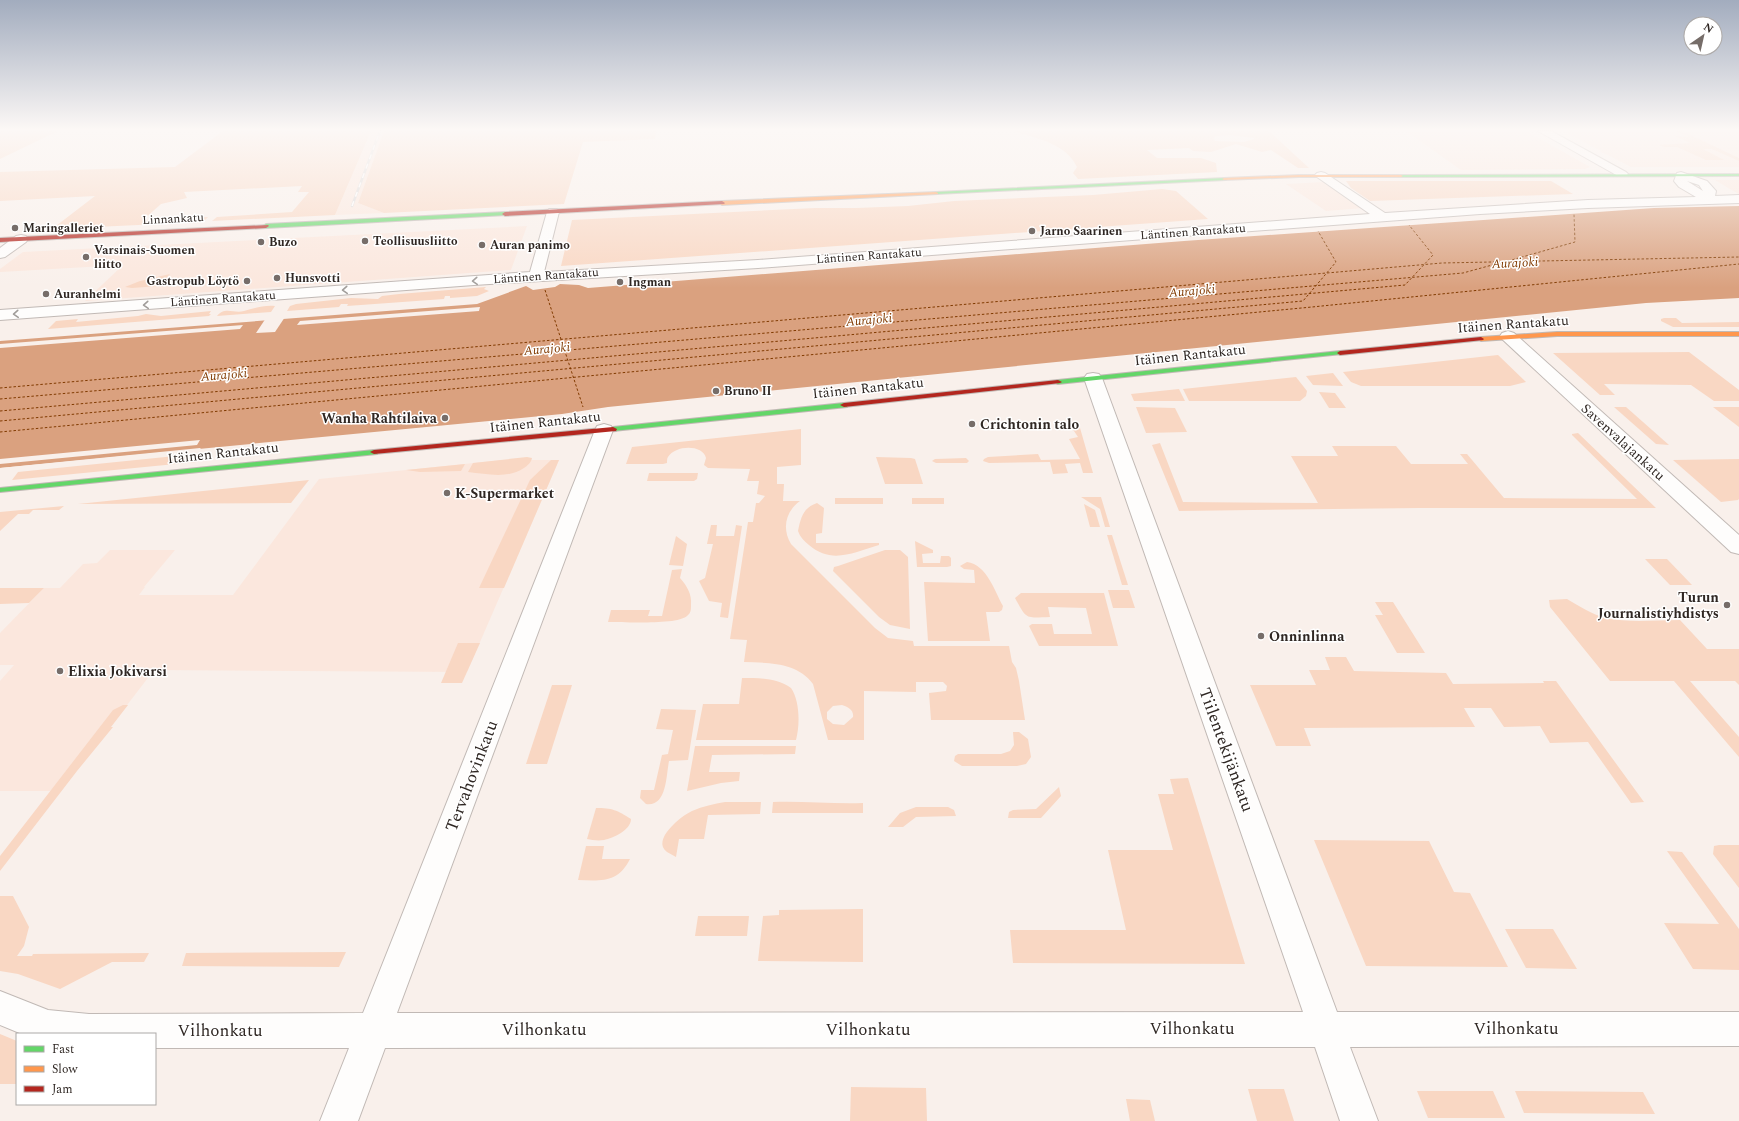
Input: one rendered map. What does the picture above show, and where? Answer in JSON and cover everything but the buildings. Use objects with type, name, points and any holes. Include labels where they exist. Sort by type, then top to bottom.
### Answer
[{"type":"street","name":"Linnankatu","points":[[0,240],[830,198],[1158,183]]},
{"type":"street","points":[[1332,183],[1384,218]]},
{"type":"street","points":[[1682,183],[1709,199]]},
{"type":"street","name":"Läntinen Rantakatu","points":[[0,316],[536,276],[660,268],[758,264],[1503,208],[1739,199]]},
{"type":"street","points":[[536,276],[553,212]]},
{"type":"street","points":[[0,254],[21,239]]},
{"type":"street","name":"Itäinen Rantakatu","points":[[0,490],[604,430],[1508,336],[1557,334],[1739,334]]},
{"type":"street","name":"Savenvalajankatu","points":[[1508,336],[1739,547]]},
{"type":"street","name":"Tiilentekijänkatu","points":[[1093,378],[1358,1121]]},
{"type":"street","name":"Tervahovinkatu","points":[[339,1121],[604,430]]},
{"type":"street","name":"Vilhonkatu","points":[[0,1008],[48,1027],[70,1031],[1739,1028]]},
{"type":"shaded area","points":[[0,183],[349,183],[335,215],[212,221],[217,217],[292,212],[309,192],[298,192],[302,186],[184,192],[187,198],[161,204],[143,220],[208,217],[203,222],[52,229],[95,196],[0,201]]},
{"type":"shaded area","points":[[349,183],[365,183],[358,203],[384,213],[335,215]]},
{"type":"shaded area","points":[[365,183],[570,183],[564,204],[384,213],[358,203]]},
{"type":"shaded area","points":[[1326,183],[1363,208],[1326,211],[1286,184]]},
{"type":"shaded area","points":[[1348,183],[1555,183],[1573,194],[1370,201],[1351,188]]},
{"type":"shaded area","points":[[1721,183],[1739,183],[1739,194]]},
{"type":"shaded area","points":[[1162,189],[1176,191],[1208,219],[561,266],[572,220],[815,208],[908,206],[954,201],[1093,195]]},
{"type":"shaded area","points":[[527,226],[511,270],[85,301],[123,265],[0,272],[0,269],[23,252]]},
{"type":"shaded area","points":[[170,274],[158,286],[132,288],[125,287],[140,281]]},
{"type":"shaded area","points":[[486,287],[484,289],[489,291],[477,296],[450,298],[450,296],[445,296],[444,299],[347,306],[348,304],[341,304],[339,307],[287,311],[290,306],[296,304],[351,298],[378,299],[382,296],[399,294]]},
{"type":"shaded area","points":[[263,306],[275,306],[271,312],[217,316],[223,311],[240,312]]},
{"type":"shaded area","points":[[211,311],[209,316],[48,329],[56,321],[78,319],[76,322],[146,314],[161,316]]},
{"type":"shaded area","points":[[1676,318],[1682,323],[1739,322],[1739,327],[1673,327],[1661,321],[1661,319]]},
{"type":"shaded area","points":[[1689,352],[1739,390],[1739,401],[1714,401],[1691,385],[1604,384],[1615,395],[1600,395],[1553,353]]},
{"type":"shaded area","points":[[1498,355],[1526,382],[1510,386],[1361,386],[1351,382],[1343,372]]},
{"type":"shaded area","points":[[1333,373],[1343,386],[1313,385],[1306,376]]},
{"type":"shaded area","points":[[1296,377],[1307,391],[1306,396],[1300,401],[1189,401],[1183,389]]},
{"type":"shaded area","points":[[1179,389],[1185,401],[1134,401],[1131,394]]},
{"type":"shaded area","points":[[1319,392],[1335,393],[1346,408],[1329,408]]},
{"type":"shaded area","points":[[1136,407],[1175,408],[1187,432],[1146,433]]},
{"type":"shaded area","points":[[1614,407],[1626,407],[1669,445],[1656,444]]},
{"type":"shaded area","points":[[1713,407],[1739,407],[1739,427]]},
{"type":"shaded area","points":[[1078,421],[1093,473],[1083,473],[1080,463],[1065,464],[1068,473],[1053,474],[1050,462],[989,463],[983,461],[988,457],[1038,454],[1041,460],[1080,459],[1069,439],[1078,437],[1068,422]]},
{"type":"shaded area","points":[[801,429],[801,465],[777,467],[777,484],[784,484],[783,501],[800,501],[791,510],[786,521],[786,532],[791,544],[875,628],[888,638],[913,641],[914,646],[1009,646],[1012,662],[1016,668],[1019,681],[1025,720],[931,720],[929,693],[946,691],[947,686],[943,682],[916,682],[916,692],[864,691],[864,740],[828,740],[813,684],[799,671],[782,665],[744,662],[747,640],[730,639],[748,522],[753,522],[756,503],[759,503],[765,496],[757,494],[759,481],[747,481],[750,469],[708,468],[704,465],[706,458],[704,453],[695,448],[682,448],[676,450],[668,457],[667,463],[663,464],[626,464],[632,447]],"holes":[[[842,705],[853,712],[853,717],[844,725],[833,724],[827,719],[827,712],[833,706]]]},
{"type":"shaded area","points":[[1578,433],[1656,508],[1419,508],[1179,511],[1152,445],[1160,443],[1183,502],[1318,503],[1291,456],[1338,456],[1332,446],[1396,446],[1411,464],[1468,464],[1460,454],[1467,454],[1504,498],[1637,499],[1572,435]]},
{"type":"shaded area","points":[[201,454],[203,459],[196,462],[12,480],[18,472]]},
{"type":"shaded area","points":[[527,457],[532,458],[529,464],[511,474],[490,475],[468,472],[473,463]]},
{"type":"shaded area","points":[[876,457],[915,459],[923,484],[885,484]]},
{"type":"shaded area","points":[[966,458],[969,461],[967,463],[936,463],[932,461],[935,459]]},
{"type":"shaded area","points":[[1739,459],[1739,499],[1721,502],[1673,460]]},
{"type":"shaded area","points":[[503,460],[559,460],[467,672],[154,670],[61,791],[0,791],[0,681],[14,665],[0,665],[0,633],[44,588],[60,588],[83,564],[97,563],[110,550],[175,550],[139,595],[233,595],[319,479]]},
{"type":"shaded area","points":[[551,460],[559,460],[504,588],[479,588],[530,480]]},
{"type":"shaded area","points":[[465,464],[461,471],[420,472],[406,470]]},
{"type":"shaded area","points":[[649,473],[698,473],[697,479],[694,481],[647,481]]},
{"type":"shaded area","points":[[309,480],[291,503],[78,504]]},
{"type":"shaded area","points":[[1081,497],[1101,497],[1110,527],[1105,527],[1100,509]]},
{"type":"shaded area","points":[[835,498],[883,498],[883,504],[835,504]]},
{"type":"shaded area","points":[[912,498],[944,498],[944,504],[912,504]]},
{"type":"shaded area","points":[[817,503],[824,508],[822,533],[816,534],[816,543],[879,543],[879,545],[852,553],[835,556],[818,551],[809,545],[798,531],[803,514],[812,505]]},
{"type":"shaded area","points":[[1084,504],[1095,510],[1100,527],[1090,527]]},
{"type":"shaded area","points":[[64,506],[59,510],[33,510],[29,514],[18,514],[0,531],[0,512]]},
{"type":"shaded area","points":[[711,525],[717,525],[716,536],[734,536],[736,525],[742,526],[728,618],[720,617],[722,603],[709,601],[699,581],[705,578],[713,544],[707,544]]},
{"type":"shaded area","points":[[1107,535],[1112,535],[1128,585],[1122,585]]},
{"type":"shaded area","points":[[676,536],[687,544],[683,566],[669,565]]},
{"type":"shaded area","points":[[915,541],[933,550],[933,553],[922,554],[923,563],[940,563],[941,556],[949,556],[951,558],[951,566],[917,567]]},
{"type":"shaded area","points":[[885,550],[900,550],[908,557],[910,629],[890,625],[879,617],[833,571],[834,567]]},
{"type":"shaded area","points":[[1645,559],[1667,559],[1692,585],[1670,585]]},
{"type":"shaded area","points":[[967,562],[974,564],[985,573],[1003,606],[1002,610],[999,612],[986,612],[990,641],[928,641],[924,582],[975,583],[974,570],[964,569],[960,566]]},
{"type":"shaded area","points":[[682,569],[680,578],[685,584],[691,597],[690,611],[687,616],[673,621],[662,622],[608,622],[611,610],[650,610],[648,616],[662,616],[672,570]]},
{"type":"shaded area","points":[[0,588],[44,588],[29,603],[0,604]]},
{"type":"shaded area","points":[[1108,590],[1129,590],[1135,608],[1113,608]]},
{"type":"shaded area","points":[[1021,593],[1104,593],[1118,646],[1039,646],[1029,626],[1032,624],[1052,624],[1054,634],[1092,634],[1086,608],[1048,607],[1050,617],[1031,617],[1025,614],[1015,598]]},
{"type":"shaded area","points":[[1567,599],[1591,613],[1615,620],[1680,620],[1707,649],[1739,649],[1739,685],[1735,681],[1690,681],[1739,737],[1739,757],[1674,681],[1610,681],[1550,607],[1549,600]]},
{"type":"shaded area","points":[[1375,602],[1393,602],[1425,653],[1397,653],[1375,615],[1383,615]]},
{"type":"shaded area","points":[[458,643],[480,643],[462,683],[441,683]]},
{"type":"shaded area","points":[[1325,657],[1346,657],[1354,671],[1446,673],[1453,684],[1544,683],[1543,681],[1556,681],[1644,802],[1631,803],[1588,742],[1550,743],[1540,726],[1504,727],[1491,708],[1464,708],[1475,727],[1304,728],[1311,746],[1276,746],[1250,685],[1316,685],[1309,670],[1330,670]]},
{"type":"shaded area","points":[[742,678],[774,680],[791,688],[798,706],[798,727],[796,740],[696,740],[703,704],[739,704]]},
{"type":"shaded area","points":[[552,685],[572,685],[547,764],[526,764]]},
{"type":"shaded area","points":[[123,705],[128,705],[111,727],[113,727],[0,871],[0,856],[113,710]]},
{"type":"shaded area","points":[[661,709],[696,710],[688,760],[669,761],[662,796],[653,804],[646,804],[640,798],[641,790],[654,790],[662,755],[668,754],[673,730],[656,729]]},
{"type":"shaded area","points":[[1013,732],[1019,732],[1028,739],[1031,757],[1026,764],[1017,766],[962,766],[954,761],[955,756],[958,754],[1001,754],[1010,751],[1014,745]]},
{"type":"shaded area","points":[[695,746],[796,746],[795,754],[712,755],[709,772],[740,772],[739,781],[721,783],[687,791]]},
{"type":"shaded area","points":[[1188,778],[1245,964],[1013,963],[1010,930],[1126,930],[1108,850],[1173,850],[1158,794],[1174,794],[1170,779]]},
{"type":"shaded area","points":[[1059,787],[1061,796],[1041,818],[1008,818],[1009,812],[1013,810],[1036,809]]},
{"type":"shaded area","points":[[725,802],[761,802],[760,814],[708,815],[704,839],[679,839],[676,857],[667,852],[663,847],[665,835],[681,818],[700,808]]},
{"type":"shaded area","points":[[773,802],[863,803],[863,813],[772,813]]},
{"type":"shaded area","points":[[916,807],[948,807],[954,810],[956,816],[916,817],[903,827],[888,827],[900,813]]},
{"type":"shaded area","points":[[596,808],[610,809],[631,819],[628,827],[621,833],[608,839],[587,839]]},
{"type":"shaded area","points":[[1314,840],[1429,841],[1454,892],[1470,893],[1508,967],[1366,966]]},
{"type":"shaded area","points":[[1739,845],[1739,888],[1713,854],[1714,846]]},
{"type":"shaded area","points":[[586,846],[604,846],[602,859],[630,859],[620,873],[608,879],[594,881],[578,880]]},
{"type":"shaded area","points":[[1667,851],[1682,852],[1739,929],[1739,970],[1693,969],[1664,923],[1719,924]]},
{"type":"shaded area","points":[[0,896],[13,896],[29,927],[24,946],[17,956],[32,956],[33,954],[149,953],[144,962],[112,962],[60,989],[18,974],[0,971]]},
{"type":"shaded area","points":[[863,909],[863,962],[758,961],[763,916],[779,915],[779,910]]},
{"type":"shaded area","points":[[698,916],[749,916],[747,936],[695,936]]},
{"type":"shaded area","points":[[1505,929],[1553,929],[1577,969],[1526,968]]},
{"type":"shaded area","points":[[346,952],[339,967],[182,966],[186,953]]},
{"type":"shaded area","points":[[0,1034],[16,1041],[16,1084],[0,1084]]},
{"type":"shaded area","points":[[851,1087],[926,1088],[927,1121],[850,1121]]},
{"type":"shaded area","points":[[1248,1089],[1284,1089],[1294,1121],[1257,1121]]},
{"type":"shaded area","points":[[1417,1091],[1493,1091],[1505,1118],[1428,1118]]},
{"type":"shaded area","points":[[1515,1091],[1643,1092],[1655,1114],[1524,1113]]},
{"type":"shaded area","points":[[1126,1099],[1150,1100],[1155,1121],[1130,1121]]},
{"type":"water","name":"Aurajoki","points":[[1739,206],[1739,298],[1646,303],[608,407],[562,414],[0,468],[0,341],[477,304],[526,286],[533,290],[555,287],[560,284],[579,285],[588,288],[1184,241],[1654,208]]},
{"type":"pier","points":[[480,307],[479,311],[297,325],[300,321]]},
{"type":"pier","points":[[285,317],[275,332],[256,333],[266,318]]},
{"type":"pier","points":[[243,325],[240,329],[0,348],[0,344]]},
{"type":"pier","points":[[200,440],[197,445],[0,464],[0,459]]},
{"type":"pier","points":[[200,448],[202,450],[0,470],[0,468]]},
{"type":"ferry route","points":[[1508,261],[1575,242],[1574,214]]},
{"type":"ferry route","points":[[1409,225],[1433,255],[1424,265]]},
{"type":"ferry route","points":[[1318,231],[1336,262],[1327,273]]},
{"type":"ferry route","points":[[1424,265],[1739,257]]},
{"type":"ferry route","points":[[1412,277],[1463,273],[1503,262]]},
{"type":"ferry route","points":[[573,377],[1312,307],[1739,264]]},
{"type":"ferry route","points":[[1327,273],[1424,265]]},
{"type":"ferry route","points":[[1412,277],[1424,265]]},
{"type":"ferry route","points":[[561,339],[1327,273]]},
{"type":"ferry route","points":[[1316,286],[1327,273]]},
{"type":"ferry route","points":[[1309,294],[1405,285],[1412,277]]},
{"type":"ferry route","points":[[1316,286],[1412,277]]},
{"type":"ferry route","points":[[565,350],[1316,286]]},
{"type":"ferry route","points":[[1309,294],[1316,286]]},
{"type":"ferry route","points":[[545,290],[561,339]]},
{"type":"ferry route","points":[[568,360],[1309,294]]},
{"type":"ferry route","points":[[570,368],[1303,301],[1309,294]]},
{"type":"ferry route","points":[[0,388],[561,339]]},
{"type":"ferry route","points":[[561,339],[565,350]]},
{"type":"ferry route","points":[[0,399],[565,350]]},
{"type":"ferry route","points":[[565,350],[568,360]]},
{"type":"ferry route","points":[[0,411],[568,360]]},
{"type":"ferry route","points":[[568,360],[570,368]]},
{"type":"ferry route","points":[[0,421],[570,368]]},
{"type":"ferry route","points":[[570,368],[573,377]]},
{"type":"ferry route","points":[[0,432],[573,377]]},
{"type":"ferry route","points":[[573,377],[583,407]]},
{"type":"railway","points":[[352,206],[360,183]]},
{"type":"traffic: fast","points":[[936,193],[1135,183]]},
{"type":"traffic: fast","points":[[266,226],[505,214]]},
{"type":"traffic: fast","points":[[1058,382],[1340,353]]},
{"type":"traffic: fast","points":[[613,429],[844,405]]},
{"type":"traffic: fast","points":[[0,490],[374,452]]},
{"type":"traffic: slow","points":[[722,203],[936,193]]},
{"type":"traffic: slow","points":[[1481,339],[1557,334],[1739,334]]},
{"type":"traffic: jam","points":[[505,214],[722,203]]},
{"type":"traffic: jam","points":[[0,240],[266,226]]},
{"type":"traffic: jam","points":[[1340,353],[1481,339]]},
{"type":"traffic: jam","points":[[844,405],[1058,382]]},
{"type":"traffic: jam","points":[[374,452],[613,429]]},
{"type":"place","name":"Maringalleriet","points":[[15,228]]},
{"type":"place","name":"Jarno Saarinen","points":[[1032,231]]},
{"type":"place","name":"Teollisuusliitto","points":[[365,241]]},
{"type":"place","name":"Buzo","points":[[261,242]]},
{"type":"place","name":"Auran panimo","points":[[482,245]]},
{"type":"place","name":"Varsinais-Suomen liitto","points":[[86,257]]},
{"type":"place","name":"Hunsvotti","points":[[277,278]]},
{"type":"place","name":"Gastropub Löytö","points":[[247,281]]},
{"type":"place","name":"Ingman","points":[[620,282]]},
{"type":"place","name":"Auranhelmi","points":[[46,294]]},
{"type":"place","name":"Bruno II","points":[[716,391]]},
{"type":"place","name":"Wanha Rahtilaiva","points":[[445,418]]},
{"type":"place","name":"Crichtonin talo","points":[[972,424]]},
{"type":"place","name":"K-Supermarket","points":[[447,493]]},
{"type":"place","name":"Turun Journalistiyhdistys","points":[[1727,605]]},
{"type":"place","name":"Onninlinna","points":[[1261,636]]},
{"type":"place","name":"Elixia Jokivarsi","points":[[60,671]]}]
